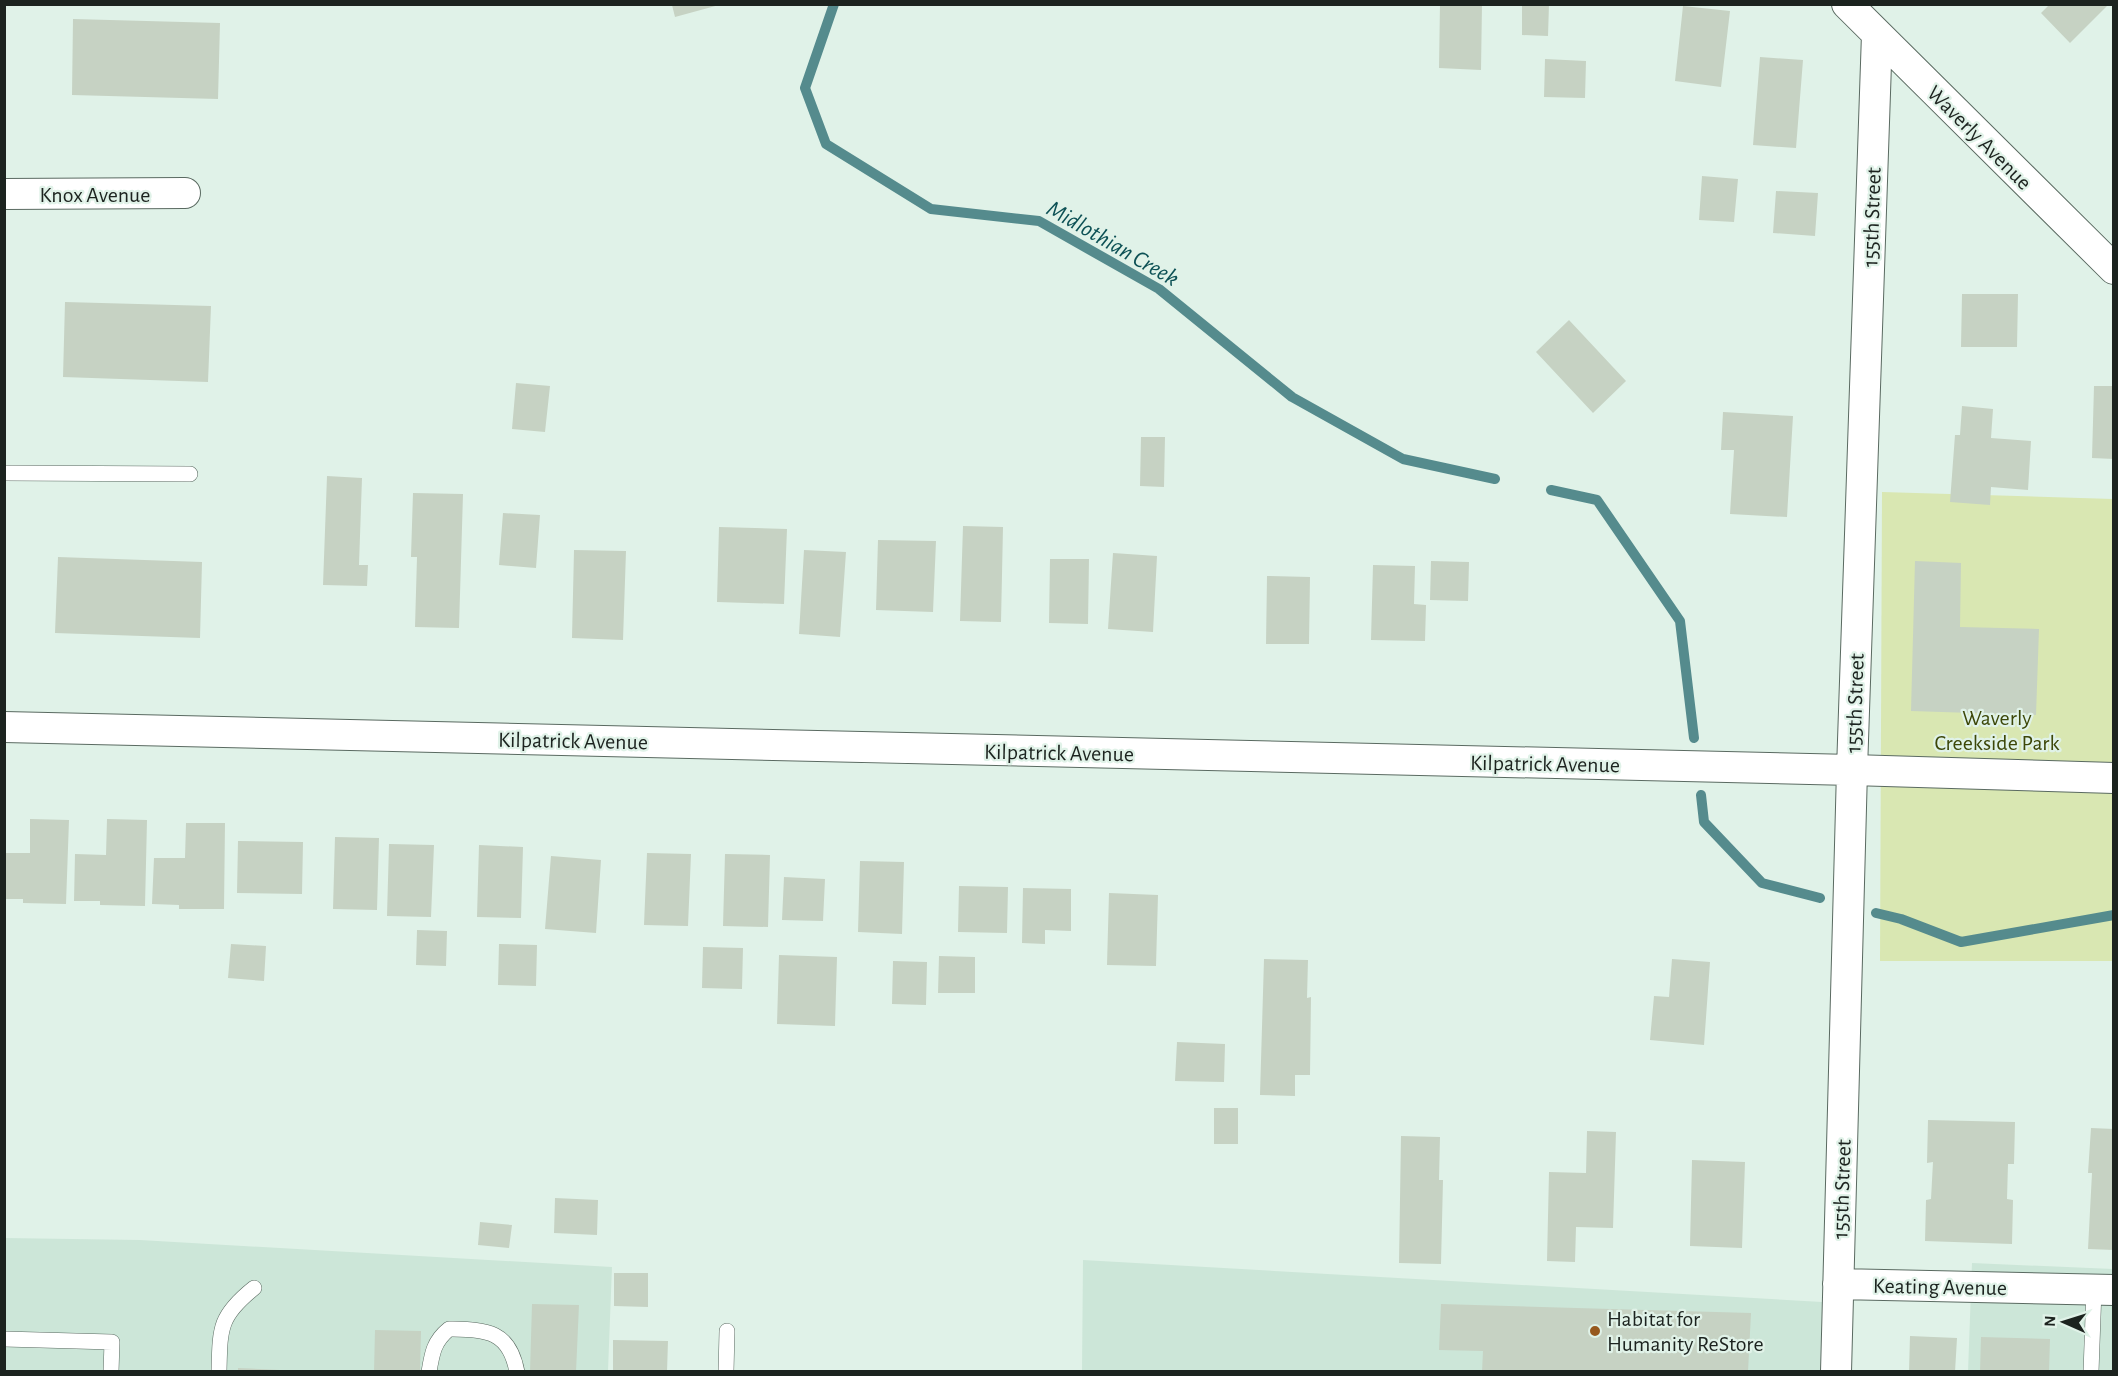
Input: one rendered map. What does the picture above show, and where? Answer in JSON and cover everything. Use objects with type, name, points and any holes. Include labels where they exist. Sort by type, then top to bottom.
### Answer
[{"type":"street","name":"Waverly Avenue","points":[[1847,4],[2114,269]]},
{"type":"street","name":"155th Street","points":[[1836,1371],[1852,770],[1877,34]]},
{"type":"street","name":"Knox Avenue","points":[[4,194],[185,193]]},
{"type":"street","name":"Kilpatrick Avenue","points":[[4,727],[2114,778]]},
{"type":"street","name":"Keating Avenue","points":[[1838,1284],[2104,1289]]},
{"type":"lane","points":[[4,473],[190,474]]},
{"type":"lane","points":[[219,1371],[219,1345],[224,1318],[238,1301],[254,1288]]},
{"type":"lane","points":[[2091,1371],[2104,1289]]},
{"type":"lane","points":[[429,1371],[432,1350],[439,1337],[449,1329],[483,1330],[498,1337],[513,1354],[517,1371]]},
{"type":"lane","points":[[726,1371],[727,1331]]},
{"type":"lane","points":[[4,1339],[112,1342],[111,1371]]},
{"type":"shaded area","points":[[5,1238],[140,1240],[612,1267],[608,1371],[5,1372]]},
{"type":"shaded area","points":[[1083,1260],[1822,1302],[1820,1371],[1082,1372]]},
{"type":"shaded area","points":[[1972,1263],[2113,1269],[2113,1371],[1968,1372]]},
{"type":"green space","name":"Waverly Creekside Park","points":[[1882,492],[2113,499],[2113,961],[1880,961]]},
{"type":"building","points":[[1440,4],[1482,4],[1481,70],[1439,68]]},
{"type":"building","points":[[1522,4],[1549,4],[1548,36],[1522,35]]},
{"type":"building","points":[[2050,4],[2109,4],[2070,43],[2041,13]]},
{"type":"building","points":[[672,5],[719,5],[675,17]]},
{"type":"building","points":[[1683,6],[1730,11],[1721,87],[1675,81]]},
{"type":"building","points":[[73,19],[220,23],[218,99],[72,95]]},
{"type":"building","points":[[1760,57],[1803,60],[1796,148],[1753,145]]},
{"type":"building","points":[[1545,59],[1586,61],[1585,98],[1544,97]]},
{"type":"building","points":[[1702,176],[1738,179],[1734,222],[1699,220]]},
{"type":"building","points":[[1776,191],[1818,193],[1815,236],[1773,233]]},
{"type":"building","points":[[1962,294],[2018,294],[2017,347],[1961,347]]},
{"type":"building","points":[[65,302],[211,306],[208,382],[63,377]]},
{"type":"building","points":[[1569,320],[1626,381],[1593,413],[1536,352]]},
{"type":"building","points":[[516,383],[550,386],[545,432],[512,429]]},
{"type":"building","points":[[2094,386],[2114,386],[2114,459],[2092,458]]},
{"type":"building","points":[[1962,406],[1993,409],[1991,438],[2031,441],[2028,490],[1991,487],[1990,505],[1950,502],[1955,435],[1960,435]]},
{"type":"building","points":[[1723,412],[1793,416],[1787,517],[1730,514],[1734,450],[1721,450]]},
{"type":"building","points":[[1141,437],[1165,437],[1164,487],[1140,486]]},
{"type":"building","points":[[327,476],[362,478],[359,565],[368,565],[367,586],[323,585]]},
{"type":"building","points":[[413,493],[463,494],[459,628],[415,627],[417,557],[411,557]]},
{"type":"building","points":[[503,513],[540,515],[536,568],[499,565]]},
{"type":"building","points":[[963,526],[1003,527],[1001,622],[960,621]]},
{"type":"building","points":[[719,527],[787,529],[784,604],[717,602]]},
{"type":"building","points":[[878,540],[936,541],[933,612],[876,610]]},
{"type":"building","points":[[574,550],[626,551],[623,640],[572,638]]},
{"type":"building","points":[[804,550],[846,552],[840,637],[799,634]]},
{"type":"building","points":[[1113,553],[1157,556],[1153,632],[1108,629]]},
{"type":"building","points":[[58,557],[202,562],[200,638],[55,633]]},
{"type":"building","points":[[1050,559],[1089,559],[1088,624],[1049,623]]},
{"type":"building","points":[[1431,561],[1469,562],[1468,601],[1430,600]]},
{"type":"building","points":[[1915,561],[1961,563],[1960,627],[2039,629],[2036,715],[1911,711]]},
{"type":"building","points":[[1373,565],[1415,566],[1414,604],[1426,605],[1425,641],[1371,640]]},
{"type":"building","points":[[1267,576],[1310,577],[1309,644],[1266,644]]},
{"type":"building","points":[[30,819],[69,820],[66,904],[23,903],[23,899],[4,899],[4,853],[30,853]]},
{"type":"building","points":[[107,819],[147,820],[145,906],[100,905],[100,901],[74,901],[75,854],[106,855]]},
{"type":"building","points":[[186,823],[225,823],[224,909],[179,909],[179,905],[152,904],[154,858],[185,858]]},
{"type":"building","points":[[335,837],[379,838],[377,910],[333,909]]},
{"type":"building","points":[[238,841],[303,842],[302,894],[237,893]]},
{"type":"building","points":[[389,844],[434,845],[431,917],[387,916]]},
{"type":"building","points":[[479,845],[523,847],[521,918],[477,917]]},
{"type":"building","points":[[647,853],[691,854],[688,926],[644,925]]},
{"type":"building","points":[[725,854],[770,855],[768,927],[723,926]]},
{"type":"building","points":[[551,856],[601,860],[596,933],[545,929]]},
{"type":"building","points":[[860,861],[904,862],[902,934],[858,932]]},
{"type":"building","points":[[784,877],[825,879],[823,921],[782,920]]},
{"type":"building","points":[[959,886],[1008,887],[1007,933],[958,932]]},
{"type":"building","points":[[1023,888],[1071,889],[1071,931],[1045,930],[1045,944],[1022,943]]},
{"type":"building","points":[[1109,893],[1158,895],[1156,966],[1107,965]]},
{"type":"building","points":[[417,930],[447,931],[446,966],[416,965]]},
{"type":"building","points":[[231,944],[266,946],[264,981],[228,978]]},
{"type":"building","points":[[499,944],[537,945],[536,986],[498,985]]},
{"type":"building","points":[[703,947],[743,948],[742,989],[702,988]]},
{"type":"building","points":[[779,955],[837,957],[835,1026],[777,1024]]},
{"type":"building","points":[[939,956],[975,957],[975,993],[938,993]]},
{"type":"building","points":[[1264,959],[1308,960],[1307,998],[1311,997],[1310,1075],[1295,1075],[1295,1096],[1260,1095]]},
{"type":"building","points":[[1672,959],[1710,962],[1704,1045],[1650,1040],[1654,996],[1669,997]]},
{"type":"building","points":[[893,961],[927,962],[926,1005],[892,1004]]},
{"type":"building","points":[[1177,1042],[1225,1044],[1224,1082],[1175,1081]]},
{"type":"building","points":[[1214,1108],[1238,1108],[1238,1144],[1214,1144]]},
{"type":"building","points":[[1928,1120],[2015,1122],[2014,1164],[2008,1164],[2007,1199],[2013,1200],[2012,1244],[1925,1241],[1926,1200],[1931,1199],[1933,1162],[1927,1163]]},
{"type":"building","points":[[2091,1128],[2114,1129],[2114,1250],[2088,1249],[2092,1173],[2088,1173]]},
{"type":"building","points":[[1587,1131],[1616,1132],[1613,1228],[1576,1227],[1575,1262],[1547,1261],[1549,1172],[1586,1173]]},
{"type":"building","points":[[1401,1136],[1440,1137],[1439,1180],[1443,1180],[1441,1264],[1399,1263]]},
{"type":"building","points":[[1692,1160],[1745,1162],[1742,1248],[1690,1246]]},
{"type":"building","points":[[555,1198],[598,1200],[597,1235],[554,1233]]},
{"type":"building","points":[[480,1222],[512,1225],[509,1248],[478,1245]]},
{"type":"building","points":[[614,1273],[648,1273],[648,1307],[614,1306]]},
{"type":"building","points":[[532,1304],[579,1305],[576,1372],[530,1372]]},
{"type":"building","name":"Habitat for Humanity ReStore","points":[[1441,1304],[1751,1313],[1748,1372],[1482,1372],[1483,1351],[1439,1350]]},
{"type":"building","points":[[375,1330],[421,1331],[420,1372],[374,1372]]},
{"type":"building","points":[[1910,1336],[1957,1338],[1955,1372],[1909,1372]]},
{"type":"building","points":[[1981,1337],[2050,1339],[2049,1372],[1980,1372]]},
{"type":"building","points":[[613,1340],[668,1341],[667,1372],[613,1372]]},
{"type":"building","points":[[238,1368],[280,1370],[280,1372],[238,1372]]},
{"type":"waterway","name":"Midlothian Creek","points":[[834,4],[805,88],[826,144],[931,209],[1039,221],[1159,289],[1292,397],[1403,459],[1495,479]]},
{"type":"waterway","name":"Midlothian Creek","points":[[1551,490],[1597,500],[1680,621],[1694,738]]},
{"type":"waterway","name":"Midlothian Creek","points":[[1701,795],[1704,822],[1762,883],[1820,898]]},
{"type":"waterway","name":"Midlothian Creek","points":[[1876,913],[1901,919],[1961,942],[2114,915]]},
{"type":"place","name":"Habitat for Humanity ReStore","points":[[1595,1331]]}]
